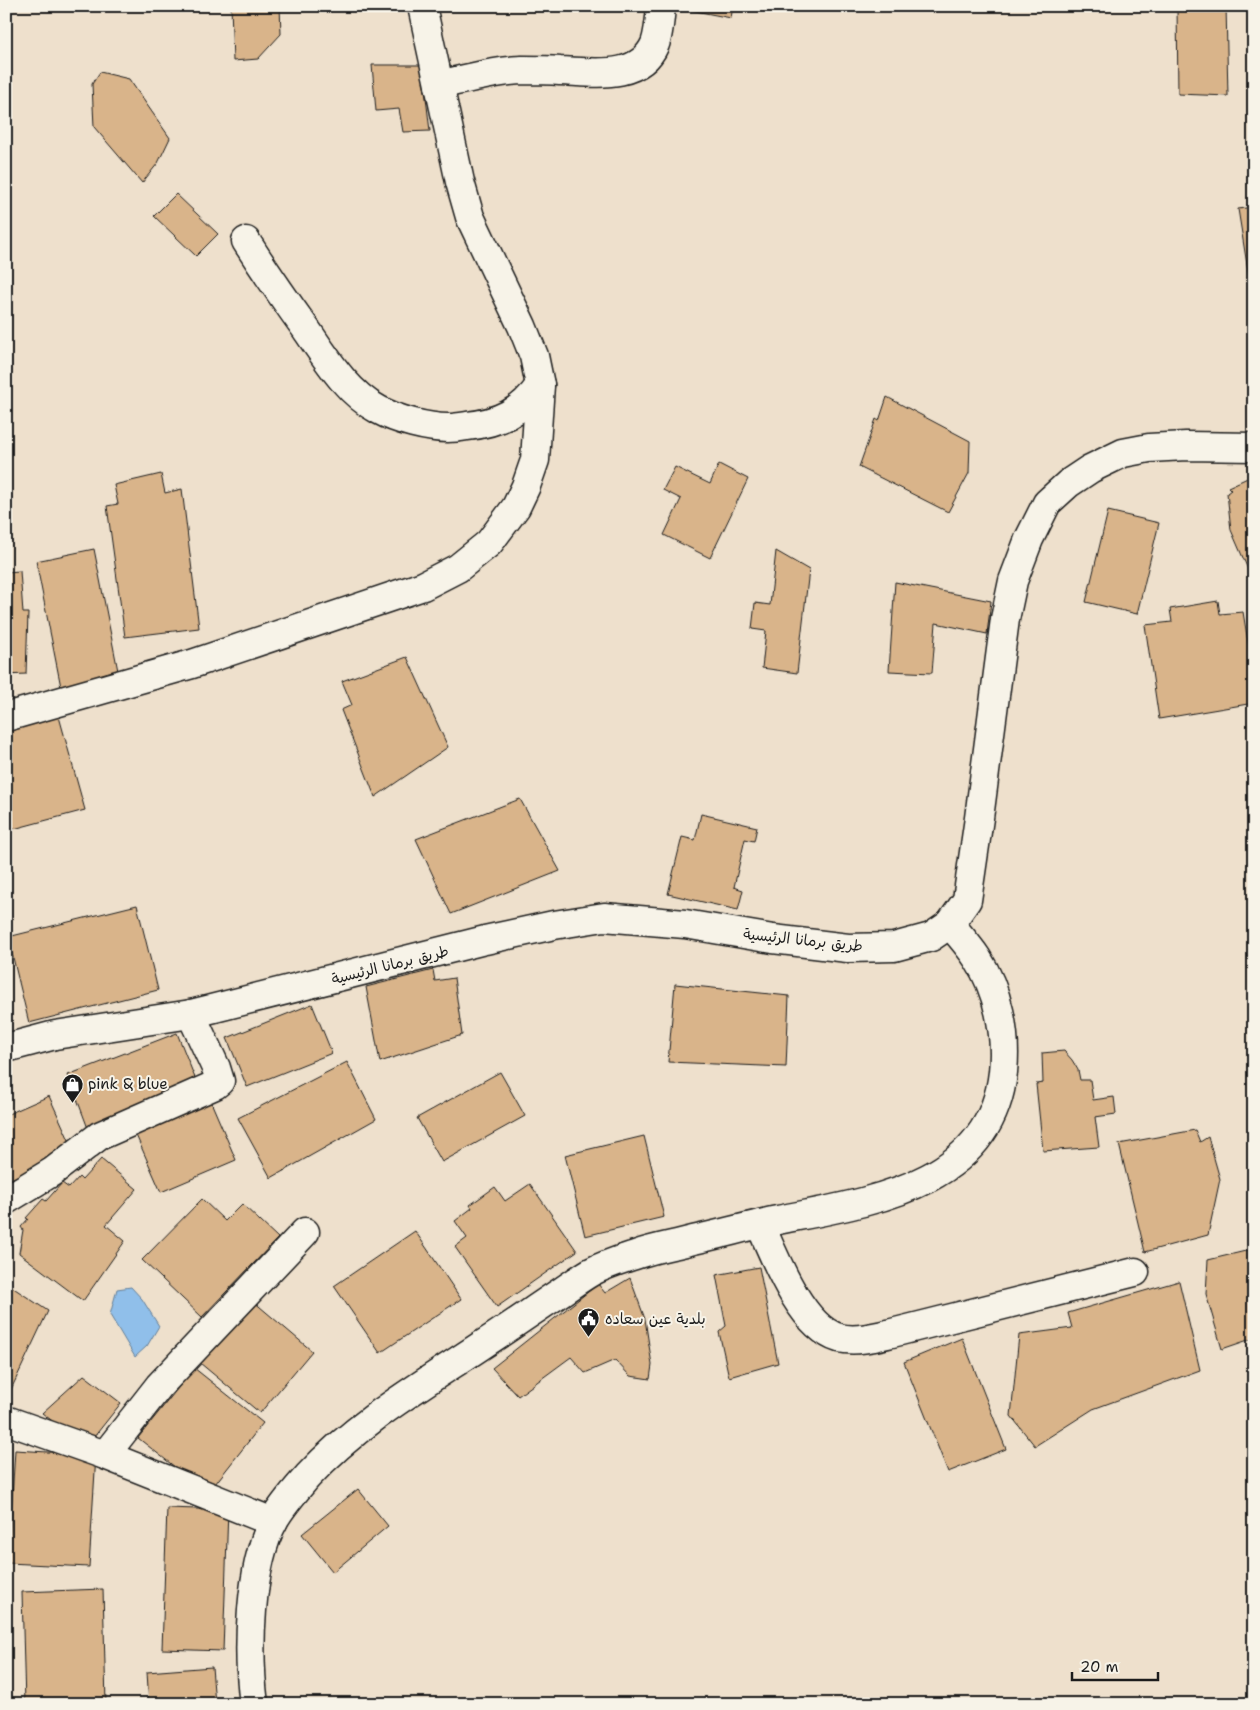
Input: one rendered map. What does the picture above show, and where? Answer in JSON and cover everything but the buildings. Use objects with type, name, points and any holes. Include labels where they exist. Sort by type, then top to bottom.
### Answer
[{"type":"street","points":[[6,717],[192,664],[423,586],[458,568],[489,543],[516,507],[526,486],[534,460],[540,386],[534,356],[522,326],[470,217],[460,182],[422,6]]},
{"type":"street","points":[[440,85],[500,72],[520,70],[596,73],[629,69],[640,62],[650,52],[655,43],[661,6]]},
{"type":"street","points":[[246,241],[326,358],[355,392],[379,410],[414,422],[448,428],[477,425],[496,421],[510,414],[532,398],[540,386]]},
{"type":"street","name":"طريق برمانا الرئيسية","points":[[6,1048],[55,1035],[191,1014],[485,940],[554,925],[604,917],[684,924],[773,939],[848,948],[894,947],[931,938],[950,924],[966,900],[979,818],[1005,619],[1013,581],[1029,539],[1047,503],[1069,483],[1090,469],[1122,453],[1149,448],[1186,446],[1254,447]]},
{"type":"street","points":[[254,1704],[250,1678],[252,1609],[256,1568],[273,1522],[291,1495],[316,1467],[373,1417],[593,1271],[642,1253],[760,1224],[863,1203],[894,1194],[930,1178],[952,1163],[972,1145],[989,1120],[1001,1091],[1004,1041],[995,998],[977,958],[950,924]]},
{"type":"street","points":[[6,1200],[52,1172],[99,1136],[215,1085],[220,1081],[191,1014]]},
{"type":"street","points":[[760,1224],[784,1278],[810,1317],[830,1334],[846,1339],[892,1333],[1135,1272]]},
{"type":"street","points":[[104,1455],[159,1386],[306,1232]]},
{"type":"street","points":[[6,1420],[104,1455],[273,1522]]},
{"type":"water","points":[[131,1287],[142,1299],[159,1326],[147,1346],[135,1357],[110,1315],[117,1289]]},
{"type":"place","name":"pink & blue","points":[[72,1103]]},
{"type":"place","name":"بلدية عين سعاده","points":[[589,1338]]}]
